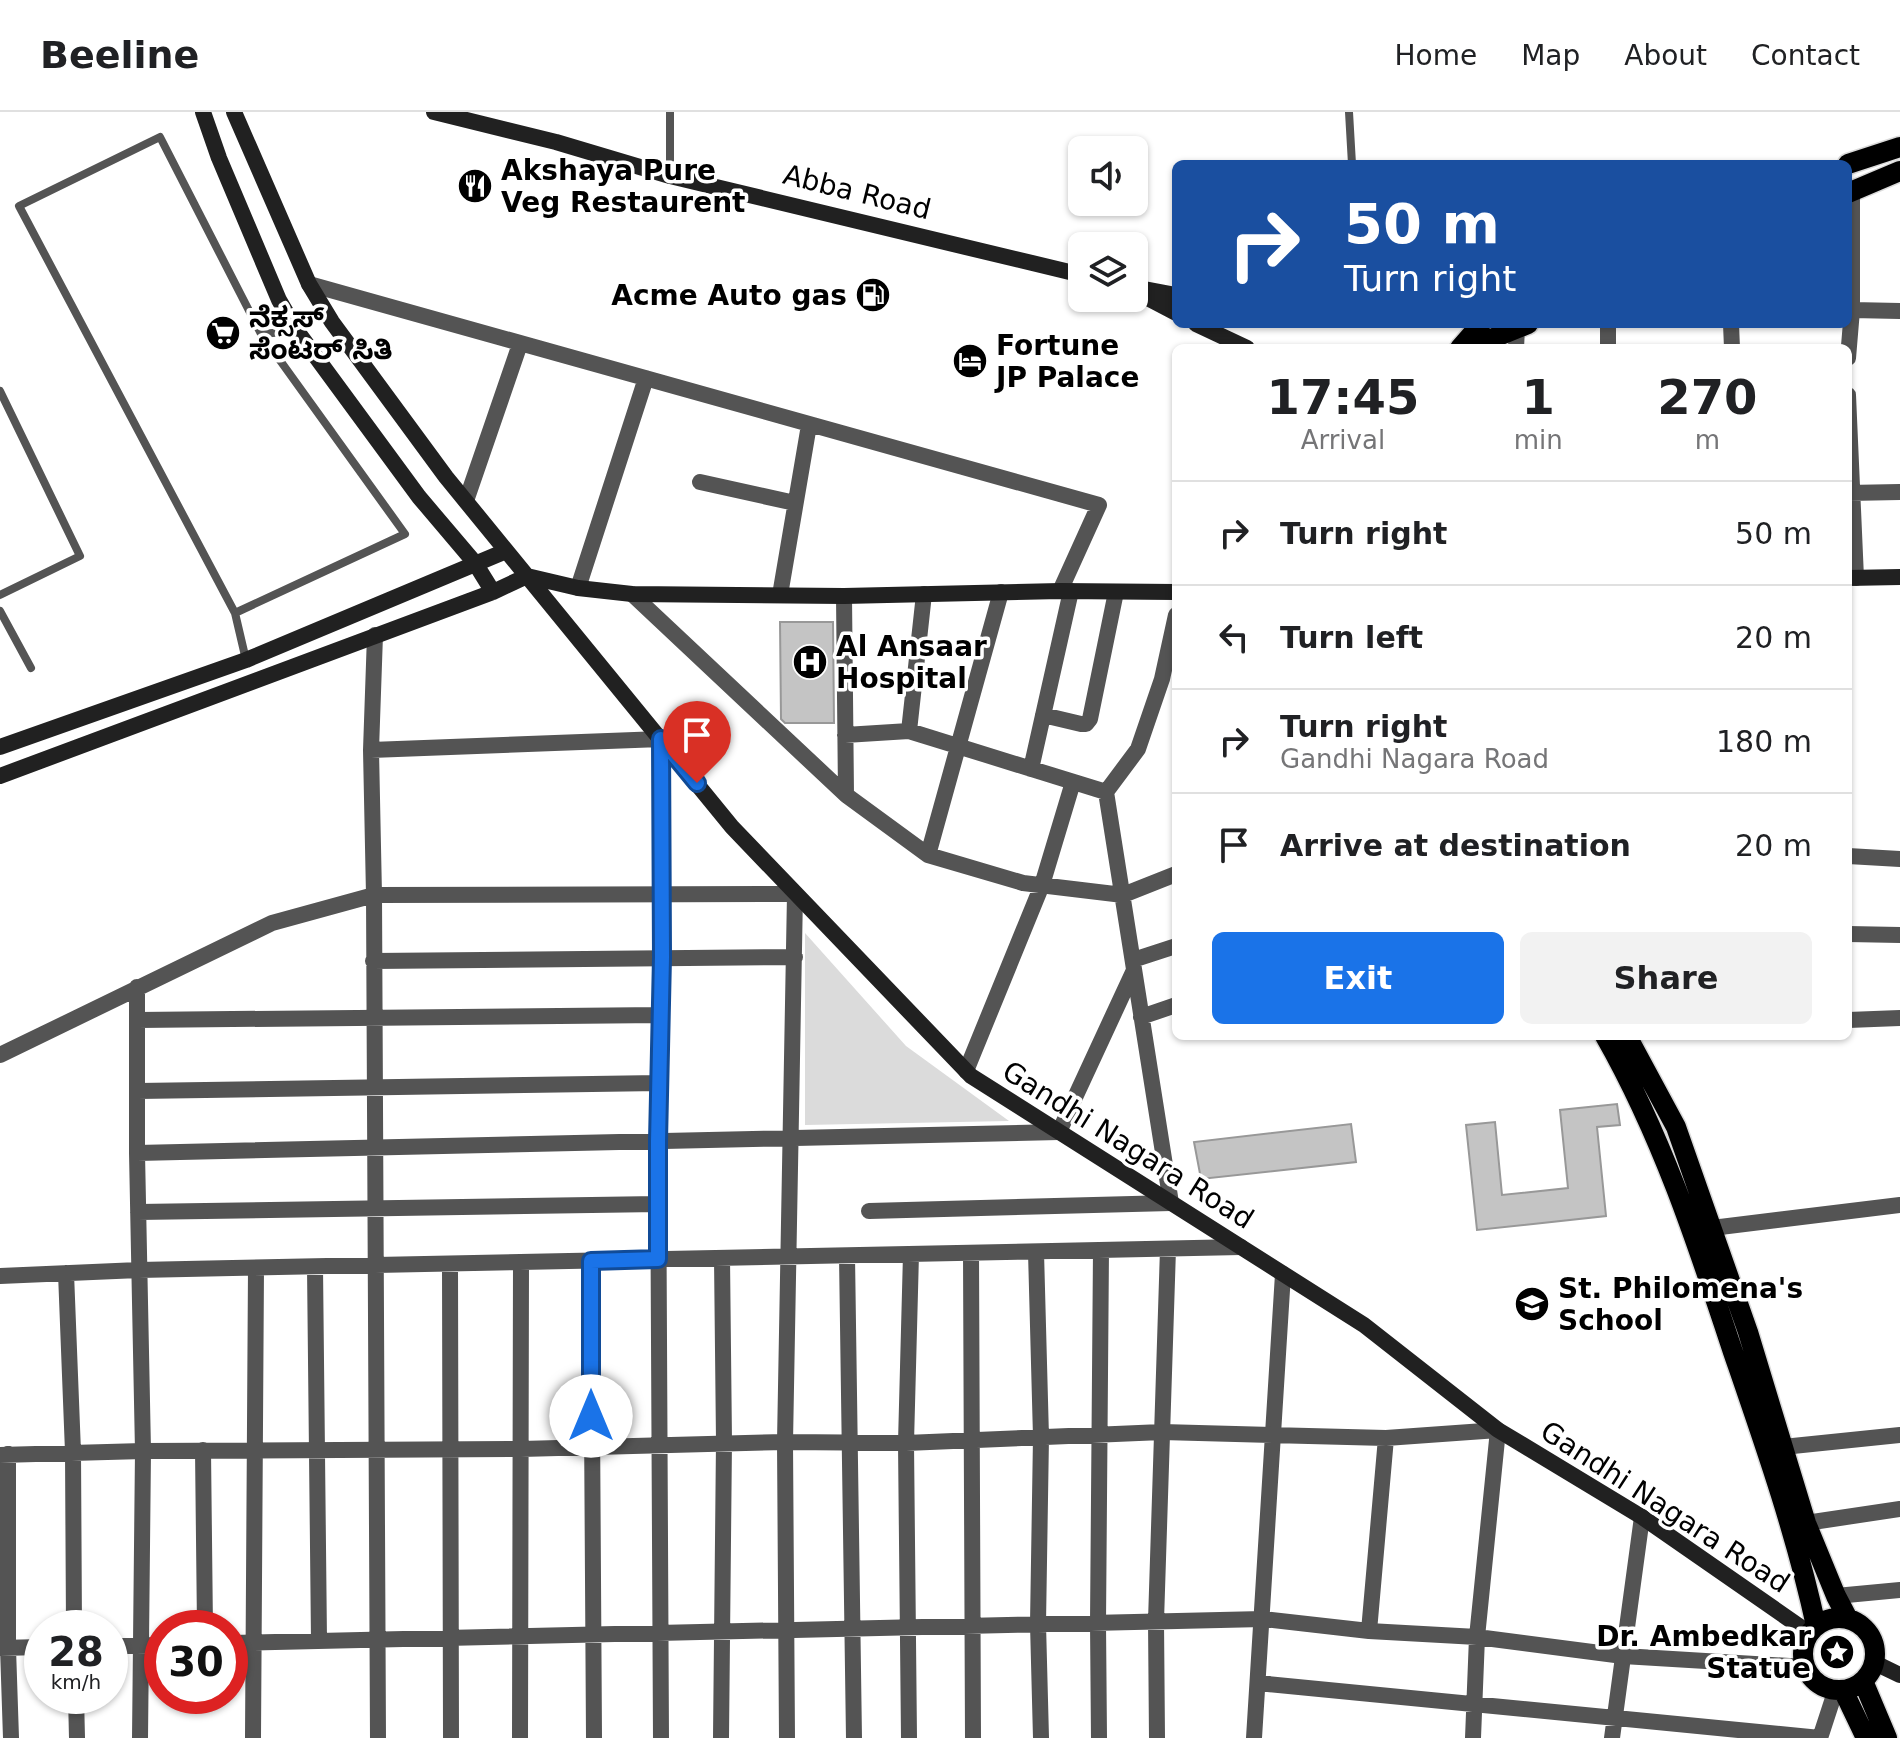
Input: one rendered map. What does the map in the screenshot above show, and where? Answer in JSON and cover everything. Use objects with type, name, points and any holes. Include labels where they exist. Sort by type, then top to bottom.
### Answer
[{"type":"main road","points":[[203,112],[219,158],[279,300],[297,331],[419,497],[475,563],[493,592]]},
{"type":"main road","name":"Gandhi Nagara Road","points":[[234,112],[309,284],[332,322],[466,501],[732,827],[966,1071],[1364,1325],[1498,1430],[1642,1517],[1813,1630]]},
{"type":"main road","name":"Abba Road","points":[[442,113],[556,142],[670,176],[1068,272]]},
{"type":"main road","points":[[1852,163],[1900,147]]},
{"type":"main road","points":[[1852,191],[1900,171]]},
{"type":"main road","points":[[1148,291],[1172,294]]},
{"type":"main road","points":[[1148,297],[1172,311]]},
{"type":"main road","points":[[1204,328],[1238,344]]},
{"type":"main road","points":[[1464,344],[1478,328]]},
{"type":"main road","points":[[1483,344],[1520,333]]},
{"type":"main road","points":[[0,747],[246,660],[506,551]]},
{"type":"main road","points":[[0,776],[493,592],[527,576],[578,588],[632,594],[844,596],[1172,592]]},
{"type":"main road","points":[[1852,578],[1900,577]]},
{"type":"main road","points":[[1607,1040],[1652,1128],[1693,1229],[1808,1586],[1813,1630]]},
{"type":"main road","points":[[1629,1040],[1676,1127],[1748,1332],[1806,1523],[1848,1619]]},
{"type":"main road","points":[[1832,1618],[1848,1619],[1865,1628],[1874,1644],[1875,1663],[1863,1681],[1840,1690],[1818,1682],[1806,1667],[1803,1650],[1813,1630],[1832,1618]]},
{"type":"main road","points":[[1875,1663],[1900,1675]]},
{"type":"main road","points":[[1863,1681],[1887,1738]]},
{"type":"main road","points":[[1840,1690],[1866,1738]]},
{"type":"street","points":[[309,284],[1099,505],[1065,591],[1031,769]]},
{"type":"street","points":[[1852,310],[1900,311]]},
{"type":"street","points":[[466,501],[520,344]]},
{"type":"street","points":[[578,588],[646,378]]},
{"type":"street","points":[[780,595],[809,425]]},
{"type":"street","points":[[700,482],[795,503]]},
{"type":"street","points":[[1852,493],[1900,492]]},
{"type":"street","points":[[928,855],[1001,592]]},
{"type":"street","points":[[1043,715],[1081,724],[1086,724],[1090,719],[1116,592]]},
{"type":"street","points":[[632,594],[846,795],[928,855],[1023,883],[1123,895],[1172,876]]},
{"type":"street","points":[[909,731],[924,594]]},
{"type":"street","points":[[844,596],[846,795]]},
{"type":"street","points":[[869,1211],[1171,1203],[1106,792],[1138,749],[1162,679],[1172,633]]},
{"type":"street","points":[[375,635],[371,750],[378,1738]]},
{"type":"street","points":[[845,735],[909,731],[1106,792]]},
{"type":"street","points":[[371,750],[661,739],[662,957],[658,1141],[661,1738]]},
{"type":"street","points":[[966,1071],[1042,885],[1073,782]]},
{"type":"street","points":[[1852,856],[1900,859]]},
{"type":"street","points":[[0,1055],[272,923],[374,895],[795,894],[785,1442],[787,1738]]},
{"type":"street","points":[[1852,934],[1900,935]]},
{"type":"street","points":[[137,1153],[1059,1132],[1134,965],[1172,948]]},
{"type":"street","points":[[373,961],[795,957]]},
{"type":"street","points":[[137,987],[143,1451],[140,1738]]},
{"type":"street","points":[[1141,1017],[1172,1006]]},
{"type":"street","points":[[138,1020],[661,1015]]},
{"type":"street","points":[[1852,1020],[1900,1018]]},
{"type":"street","points":[[138,1091],[659,1083]]},
{"type":"street","points":[[138,1212],[375,1211],[658,1204]]},
{"type":"street","points":[[1712,1228],[1900,1205]]},
{"type":"street","points":[[0,1276],[139,1270],[1241,1247]]},
{"type":"street","points":[[1157,1738],[1156,1621],[1168,1249]]},
{"type":"street","points":[[1099,1738],[1101,1250]]},
{"type":"street","points":[[1036,1252],[1041,1437],[1038,1624],[1041,1738]]},
{"type":"street","points":[[971,1253],[973,1738]]},
{"type":"street","points":[[909,1738],[906,1443],[911,1254]]},
{"type":"street","points":[[847,1256],[850,1630],[854,1738]]},
{"type":"street","points":[[721,1738],[722,1258]]},
{"type":"street","points":[[591,1261],[594,1738]]},
{"type":"street","points":[[520,1738],[521,1262]]},
{"type":"street","points":[[450,1264],[451,1738]]},
{"type":"street","points":[[315,1267],[319,1640]]},
{"type":"street","points":[[253,1738],[256,1268]]},
{"type":"street","points":[[66,1273],[73,1452],[74,1610]]},
{"type":"street","points":[[1257,1738],[1271,1434],[1283,1274]]},
{"type":"street","points":[[11,1738],[4,1648],[4,1454],[521,1449],[785,1442],[906,1443],[1162,1432],[1386,1438],[1498,1430],[1477,1637],[1473,1738]]},
{"type":"street","points":[[1783,1447],[1900,1435]]},
{"type":"street","points":[[1369,1631],[1386,1438]]},
{"type":"street","points":[[203,1450],[205,1610]]},
{"type":"street","points":[[1806,1523],[1900,1509]]},
{"type":"street","points":[[1612,1738],[1642,1517]]},
{"type":"street","points":[[1836,1596],[1900,1590]]},
{"type":"street","points":[[248,1643],[1263,1619],[1369,1631],[1477,1637],[1623,1656],[1806,1667]]},
{"type":"street","points":[[128,1645],[141,1645]]},
{"type":"street","points":[[4,1648],[24,1647]]},
{"type":"street","points":[[1258,1683],[1820,1738],[1840,1690]]},
{"type":"street","points":[[76,1714],[77,1738]]},
{"type":"lane","points":[[670,112],[670,176]]},
{"type":"lane","points":[[1349,112],[1352,160]]},
{"type":"lane","points":[[235,613],[405,534],[261,334],[160,137],[19,206],[235,613],[246,660]]},
{"type":"lane","points":[[261,334],[297,331]]},
{"type":"lane","points":[[0,391],[80,556],[0,595]]},
{"type":"lane","points":[[0,611],[31,668]]},
{"type":"shaded area","points":[[805,933],[906,1046],[1009,1121],[805,1125]]},
{"type":"building","points":[[780,622],[833,622],[834,723],[785,723],[781,719]]},
{"type":"building","points":[[1617,1104],[1620,1125],[1597,1127],[1606,1216],[1477,1230],[1466,1125],[1495,1122],[1502,1195],[1568,1188],[1560,1110]]},
{"type":"building","points":[[1351,1124],[1356,1162],[1201,1179],[1194,1142]]},
{"type":"place","name":"Akshaya Pure Veg Restaurent","points":[[475,186]]},
{"type":"place","name":"Acme Auto gas","points":[[873,295]]},
{"type":"place","name":"ನೆಕ್ಸಸ್ ಸೆಂಟರ್ ಸಿತಿ","points":[[223,333]]},
{"type":"place","name":"Fortune JP Palace","points":[[970,361]]},
{"type":"place","name":"Al Ansaar Hospital","points":[[810,662]]},
{"type":"place","name":"St. Philomena's School","points":[[1532,1304]]},
{"type":"place","name":"Dr. Ambedkar Statue","points":[[1837,1652]]},
{"type":"route","points":[[591,1416],[591,1261],[658,1259],[661,739],[697,783]]}]
